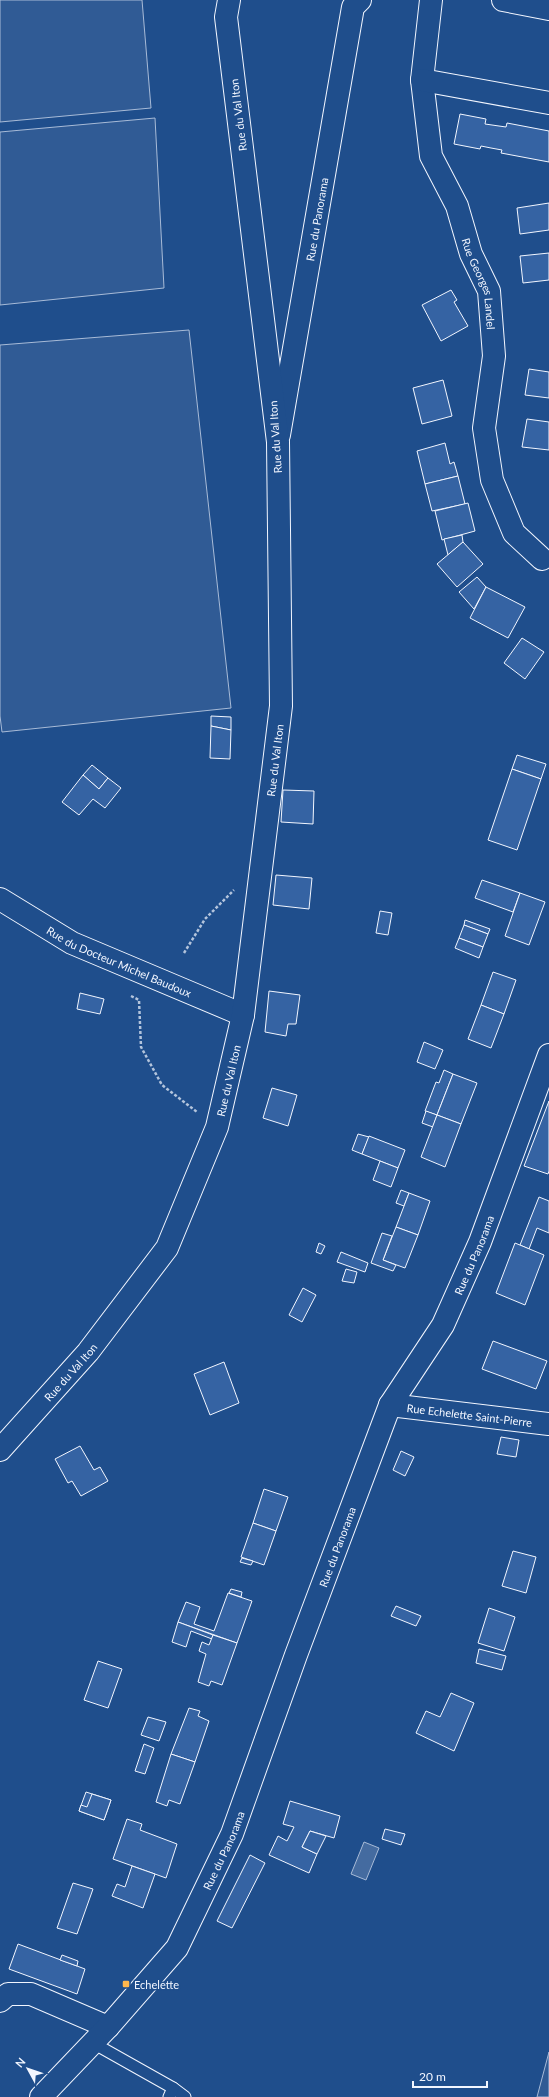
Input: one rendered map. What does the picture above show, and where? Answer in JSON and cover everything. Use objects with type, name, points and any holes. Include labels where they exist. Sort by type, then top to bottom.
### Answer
[{"type":"street","name":"Rue du Val Iton","points":[[0,1450],[88,1352],[167,1248],[216,1127],[243,1015],[281,706],[278,442],[226,17],[229,0]]},
{"type":"street","name":"Rue du Panorama","points":[[278,442],[353,8],[360,0]]},
{"type":"street","name":"Rue Georges Landel","points":[[431,0],[422,80],[431,156],[457,206],[471,254],[489,291],[494,356],[484,428],[492,480],[514,533],[542,559]]},
{"type":"street","points":[[503,0],[549,9]]},
{"type":"street","points":[[422,80],[549,103]]},
{"type":"street","name":"Rue du Docteur Michel Baudoux","points":[[0,899],[72,943],[243,1015]]},
{"type":"street","name":"Rue du Panorama","points":[[41,2097],[108,2027],[177,1948],[232,1834],[296,1655],[390,1405],[443,1325],[480,1242],[549,1055]]},
{"type":"street","name":"Rue Echelette Saint-Pierre","points":[[390,1405],[549,1424]]},
{"type":"street","points":[[0,2001],[8,1994],[31,1994],[108,2027]]},
{"type":"lane","points":[[93,2043],[171,2093],[185,2097]]},
{"type":"path","points":[[184,953],[205,919],[233,890],[260,879]]},
{"type":"path","points":[[125,992],[139,1000],[141,1047],[162,1085],[216,1127]]},
{"type":"shaded area","points":[[0,0],[142,0],[151,108],[0,122]]},
{"type":"shaded area","points":[[155,118],[164,288],[0,305],[0,132]]},
{"type":"shaded area","points":[[189,330],[231,708],[2,732],[0,716],[0,345]]},
{"type":"shaded area","points":[[364,1842],[379,1848],[366,1880],[351,1874]]},
{"type":"shaded area","points":[[549,2052],[549,2097],[537,2097]]},
{"type":"building","points":[[460,114],[486,119],[485,124],[506,127],[507,123],[549,131],[549,162],[501,153],[502,150],[481,146],[480,149],[454,144]]},
{"type":"building","points":[[549,203],[549,230],[520,234],[517,208]]},
{"type":"building","points":[[549,253],[549,280],[523,283],[520,256]]},
{"type":"building","points":[[451,290],[457,300],[454,302],[468,326],[441,341],[422,305]]},
{"type":"building","points":[[529,369],[549,372],[549,398],[525,395]]},
{"type":"building","points":[[443,380],[452,416],[422,424],[413,388]]},
{"type":"building","points":[[527,419],[549,422],[549,450],[522,447]]},
{"type":"building","points":[[445,443],[450,464],[454,462],[458,476],[425,484],[417,451]]},
{"type":"building","points":[[458,476],[465,504],[432,511],[425,484]]},
{"type":"building","points":[[468,503],[475,531],[442,540],[435,511]]},
{"type":"building","points":[[462,535],[463,542],[448,555],[444,539]]},
{"type":"building","points":[[463,542],[483,564],[457,587],[437,564]]},
{"type":"building","points":[[477,577],[486,587],[474,609],[459,592]]},
{"type":"building","points":[[486,587],[525,607],[508,638],[470,618]]},
{"type":"building","points":[[522,638],[544,652],[525,679],[504,663]]},
{"type":"building","points":[[211,716],[231,717],[231,730],[211,726]]},
{"type":"building","points":[[211,726],[231,730],[230,759],[210,758]]},
{"type":"building","points":[[517,755],[546,764],[541,779],[512,769]]},
{"type":"building","points":[[92,765],[108,778],[99,789],[83,775]]},
{"type":"building","points":[[512,769],[541,779],[517,850],[488,840]]},
{"type":"building","points":[[83,775],[99,789],[108,778],[121,788],[105,808],[93,799],[79,815],[62,802]]},
{"type":"building","points":[[283,790],[314,791],[313,824],[281,822]]},
{"type":"building","points":[[276,875],[312,878],[309,909],[273,905]]},
{"type":"building","points":[[482,880],[520,893],[513,912],[475,898]]},
{"type":"building","points":[[520,893],[545,902],[529,945],[505,936]]},
{"type":"building","points":[[380,911],[392,913],[388,935],[376,933]]},
{"type":"building","points":[[465,920],[490,929],[488,934],[464,925]]},
{"type":"building","points":[[464,925],[488,934],[483,947],[459,938]]},
{"type":"building","points":[[459,938],[483,947],[479,958],[455,948]]},
{"type":"building","points":[[493,972],[516,980],[504,1014],[481,1005]]},
{"type":"building","points":[[269,991],[300,995],[296,1024],[288,1024],[286,1036],[265,1032]]},
{"type":"building","points":[[80,993],[104,999],[100,1014],[77,1009]]},
{"type":"building","points":[[481,1005],[504,1014],[491,1048],[468,1039]]},
{"type":"building","points":[[424,1042],[443,1050],[435,1069],[417,1062]]},
{"type":"building","points":[[444,1070],[453,1074],[437,1115],[425,1111],[436,1082],[439,1083]]},
{"type":"building","points":[[453,1074],[477,1083],[461,1124],[437,1115]]},
{"type":"building","points":[[272,1088],[297,1095],[288,1126],[263,1118]]},
{"type":"building","points":[[549,1101],[549,1171],[548,1174],[524,1166]]},
{"type":"building","points":[[426,1111],[437,1115],[433,1127],[422,1123]]},
{"type":"building","points":[[437,1115],[461,1124],[445,1167],[421,1157]]},
{"type":"building","points":[[358,1134],[369,1137],[362,1154],[352,1150]]},
{"type":"building","points":[[369,1136],[405,1150],[398,1168],[362,1154]]},
{"type":"building","points":[[380,1161],[398,1168],[391,1187],[373,1180]]},
{"type":"building","points":[[401,1190],[409,1193],[404,1206],[396,1203]]},
{"type":"building","points":[[409,1193],[430,1201],[418,1235],[396,1227]]},
{"type":"building","points":[[539,1197],[549,1201],[549,1233],[537,1228],[529,1249],[520,1245]]},
{"type":"building","points":[[396,1227],[418,1235],[405,1268],[383,1260]]},
{"type":"building","points":[[382,1233],[392,1236],[383,1260],[396,1265],[393,1271],[371,1263]]},
{"type":"building","points":[[319,1243],[325,1246],[321,1254],[316,1252]]},
{"type":"building","points":[[515,1243],[544,1255],[525,1305],[496,1293]]},
{"type":"building","points":[[341,1252],[368,1263],[365,1272],[337,1262]]},
{"type":"building","points":[[346,1269],[357,1272],[354,1283],[342,1281]]},
{"type":"building","points":[[303,1288],[316,1295],[302,1322],[289,1315]]},
{"type":"building","points":[[493,1341],[547,1361],[536,1389],[482,1369]]},
{"type":"building","points":[[224,1362],[239,1403],[210,1415],[194,1374]]},
{"type":"building","points":[[501,1437],[519,1440],[516,1457],[497,1454]]},
{"type":"building","points":[[80,1446],[94,1470],[100,1467],[108,1481],[81,1496],[72,1481],[68,1483],[55,1459]]},
{"type":"building","points":[[401,1451],[414,1457],[405,1476],[393,1470]]},
{"type":"building","points":[[264,1489],[288,1497],[276,1531],[253,1523]]},
{"type":"building","points":[[253,1523],[276,1531],[264,1565],[241,1557]]},
{"type":"building","points":[[513,1551],[536,1557],[526,1593],[502,1586]]},
{"type":"building","points":[[242,1558],[253,1561],[251,1565],[240,1562]]},
{"type":"building","points":[[231,1589],[242,1592],[241,1597],[229,1593]]},
{"type":"building","points":[[228,1593],[252,1601],[237,1643],[178,1622],[186,1602],[200,1607],[194,1624],[214,1631]]},
{"type":"building","points":[[396,1606],[421,1616],[416,1626],[391,1616]]},
{"type":"building","points":[[489,1608],[515,1617],[504,1651],[478,1643]]},
{"type":"building","points":[[178,1622],[213,1635],[212,1639],[191,1631],[186,1647],[172,1642]]},
{"type":"building","points":[[213,1635],[237,1643],[222,1685],[211,1681],[209,1686],[198,1682],[206,1654],[199,1651],[202,1642],[209,1645]]},
{"type":"building","points":[[479,1649],[506,1656],[502,1670],[476,1663]]},
{"type":"building","points":[[98,1661],[122,1669],[108,1708],[84,1700]]},
{"type":"building","points":[[451,1693],[474,1703],[454,1751],[416,1733],[426,1711],[440,1717]]},
{"type":"building","points":[[189,1708],[200,1711],[198,1716],[209,1721],[195,1762],[171,1754]]},
{"type":"building","points":[[148,1717],[166,1722],[159,1741],[141,1735]]},
{"type":"building","points":[[144,1744],[154,1748],[145,1774],[135,1771]]},
{"type":"building","points":[[171,1754],[195,1762],[180,1804],[169,1800],[167,1806],[156,1802]]},
{"type":"building","points":[[86,1792],[111,1800],[104,1820],[79,1811]]},
{"type":"building","points":[[92,1794],[111,1800],[104,1820],[79,1811],[81,1805],[87,1807]]},
{"type":"building","points":[[290,1801],[340,1816],[334,1838],[310,1831],[302,1847],[317,1854],[309,1873],[269,1855],[278,1836],[287,1841],[294,1827],[283,1824]]},
{"type":"building","points":[[127,1819],[142,1824],[140,1830],[177,1844],[166,1878],[113,1859]]},
{"type":"building","points":[[385,1829],[405,1834],[401,1845],[382,1839]]},
{"type":"building","points":[[310,1831],[326,1836],[317,1854],[302,1847]]},
{"type":"building","points":[[250,1855],[265,1863],[232,1928],[217,1921]]},
{"type":"building","points":[[132,1866],[155,1874],[143,1908],[112,1896],[117,1884],[125,1887]]},
{"type":"building","points":[[73,1883],[93,1889],[77,1934],[57,1928]]},
{"type":"building","points":[[18,1944],[85,1969],[77,1994],[9,1969]]},
{"type":"building","points":[[62,1955],[78,1961],[77,1966],[60,1960]]},
{"type":"place","name":"Echelette","points":[[126,1984]]}]
